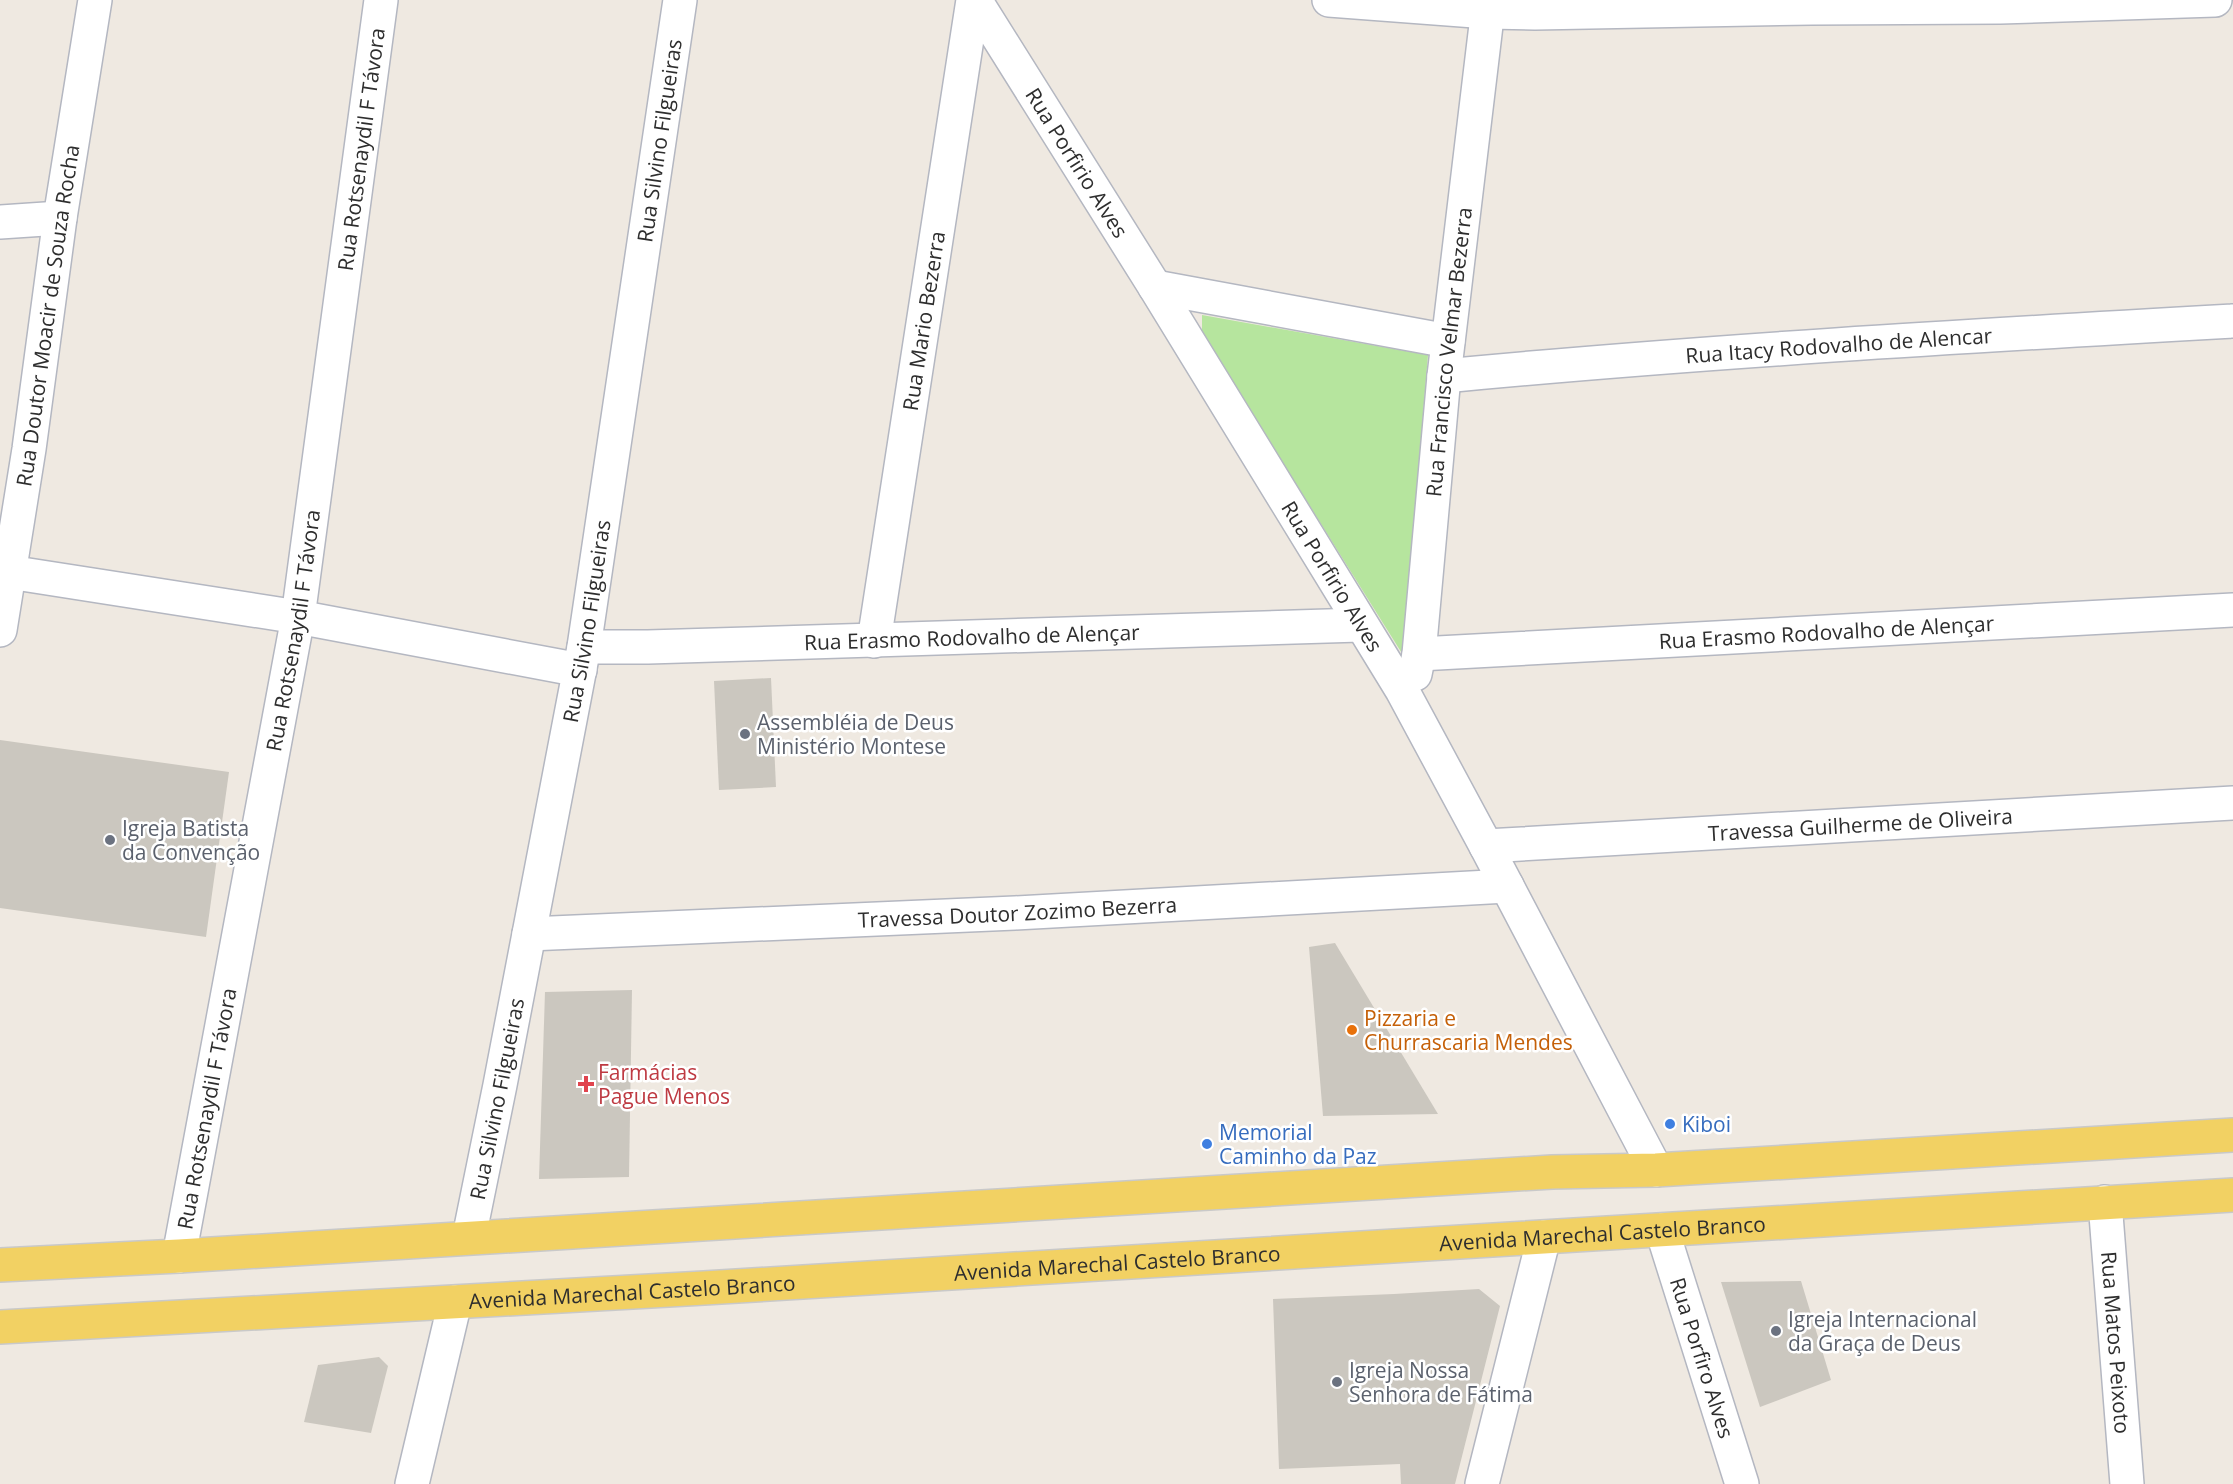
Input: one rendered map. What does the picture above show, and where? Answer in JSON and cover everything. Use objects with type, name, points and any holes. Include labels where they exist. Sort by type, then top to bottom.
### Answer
[{"type":"main road","points":[[0,1265],[1552,1172],[1656,1170],[2233,1135]]},
{"type":"main road","name":"Avenida Marechal Castelo Branco","points":[[0,1327],[455,1302],[2233,1195]]},
{"type":"street","name":"Rua Doutor Moacir de Souza Rocha","points":[[0,630],[5,573],[29,449],[60,218],[95,0]]},
{"type":"street","name":"Rua Rotsenaydil F Távora","points":[[179,1256],[298,617],[381,0]]},
{"type":"street","name":"Rua Silvino Filgueiras","points":[[469,1237],[582,659],[680,0]]},
{"type":"street","name":"Rua Porfirio Alves","points":[[974,0],[1155,287],[1409,705],[1486,846],[1656,1170]]},
{"type":"street","name":"Rua Mario Bezerra","points":[[874,640],[974,0]]},
{"type":"street","points":[[1329,0],[1489,6],[2000,8],[2215,0]]},
{"type":"street","name":"Rua Francisco Velmar Bezerra","points":[[1409,705],[1419,654],[1444,376],[1489,6]]},
{"type":"street","points":[[0,222],[60,218]]},
{"type":"street","points":[[1155,287],[1448,341]]},
{"type":"street","name":"Rua Itacy Rodovalho de Alencar","points":[[1444,376],[1596,362],[1922,339],[2233,321]]},
{"type":"street","name":"Rua Erasmo Rodovalho de Alençar","points":[[5,573],[582,659],[874,640],[1360,625]]},
{"type":"street","name":"Rua Erasmo Rodovalho de Alençar","points":[[1419,654],[2233,610]]},
{"type":"street","name":"Travessa Guilherme de Oliveira","points":[[1486,846],[2233,804]]},
{"type":"street","name":"Travessa Doutor Zozimo Bezerra","points":[[529,934],[1015,914],[1507,886]]},
{"type":"street","name":"Rua Matos Peixoto","points":[[2105,1202],[2127,1484]]},
{"type":"street","name":"Rua Porfiro Alves","points":[[1662,1230],[1742,1484]]},
{"type":"street","points":[[1482,1484],[1544,1237]]},
{"type":"street","points":[[412,1484],[455,1302]]},
{"type":"green space","points":[[1202,315],[1428,355],[1403,655],[1202,334]]},
{"type":"building","name":"Assembléia de Deus Ministério Montese","points":[[771,678],[776,787],[719,790],[714,681]]},
{"type":"building","name":"Igreja Batista da Convenção","points":[[0,740],[229,772],[206,937],[0,908]]},
{"type":"building","name":"Pizzaria e Churrascaria Mendes","points":[[1335,943],[1438,1114],[1323,1116],[1309,947]]},
{"type":"building","name":"Farmácias Pague Menos","points":[[632,990],[629,1177],[539,1179],[545,992]]},
{"type":"building","name":"Igreja Internacional da Graça de Deus","points":[[1801,1281],[1831,1380],[1760,1407],[1721,1282]]},
{"type":"building","points":[[1479,1289],[1500,1306],[1455,1484],[1401,1484],[1400,1464],[1279,1469],[1273,1299]]},
{"type":"building","points":[[379,1357],[388,1366],[371,1433],[304,1422],[318,1365]]},
{"type":"place","name":"Assembléia de Deus Ministério Montese","points":[[745,734]]},
{"type":"place","name":"Igreja Batista da Convenção","points":[[110,840]]},
{"type":"place","name":"Pizzaria e Churrascaria Mendes","points":[[1352,1030]]},
{"type":"place","name":"Farmácias Pague Menos","points":[[586,1084]]},
{"type":"place","name":"Kiboi","points":[[1670,1124]]},
{"type":"place","name":"Memorial Caminho da Paz","points":[[1207,1144]]},
{"type":"place","name":"Igreja Internacional da Graça de Deus","points":[[1776,1331]]},
{"type":"place","name":"Igreja Nossa Senhora de Fátima","points":[[1337,1382]]}]
